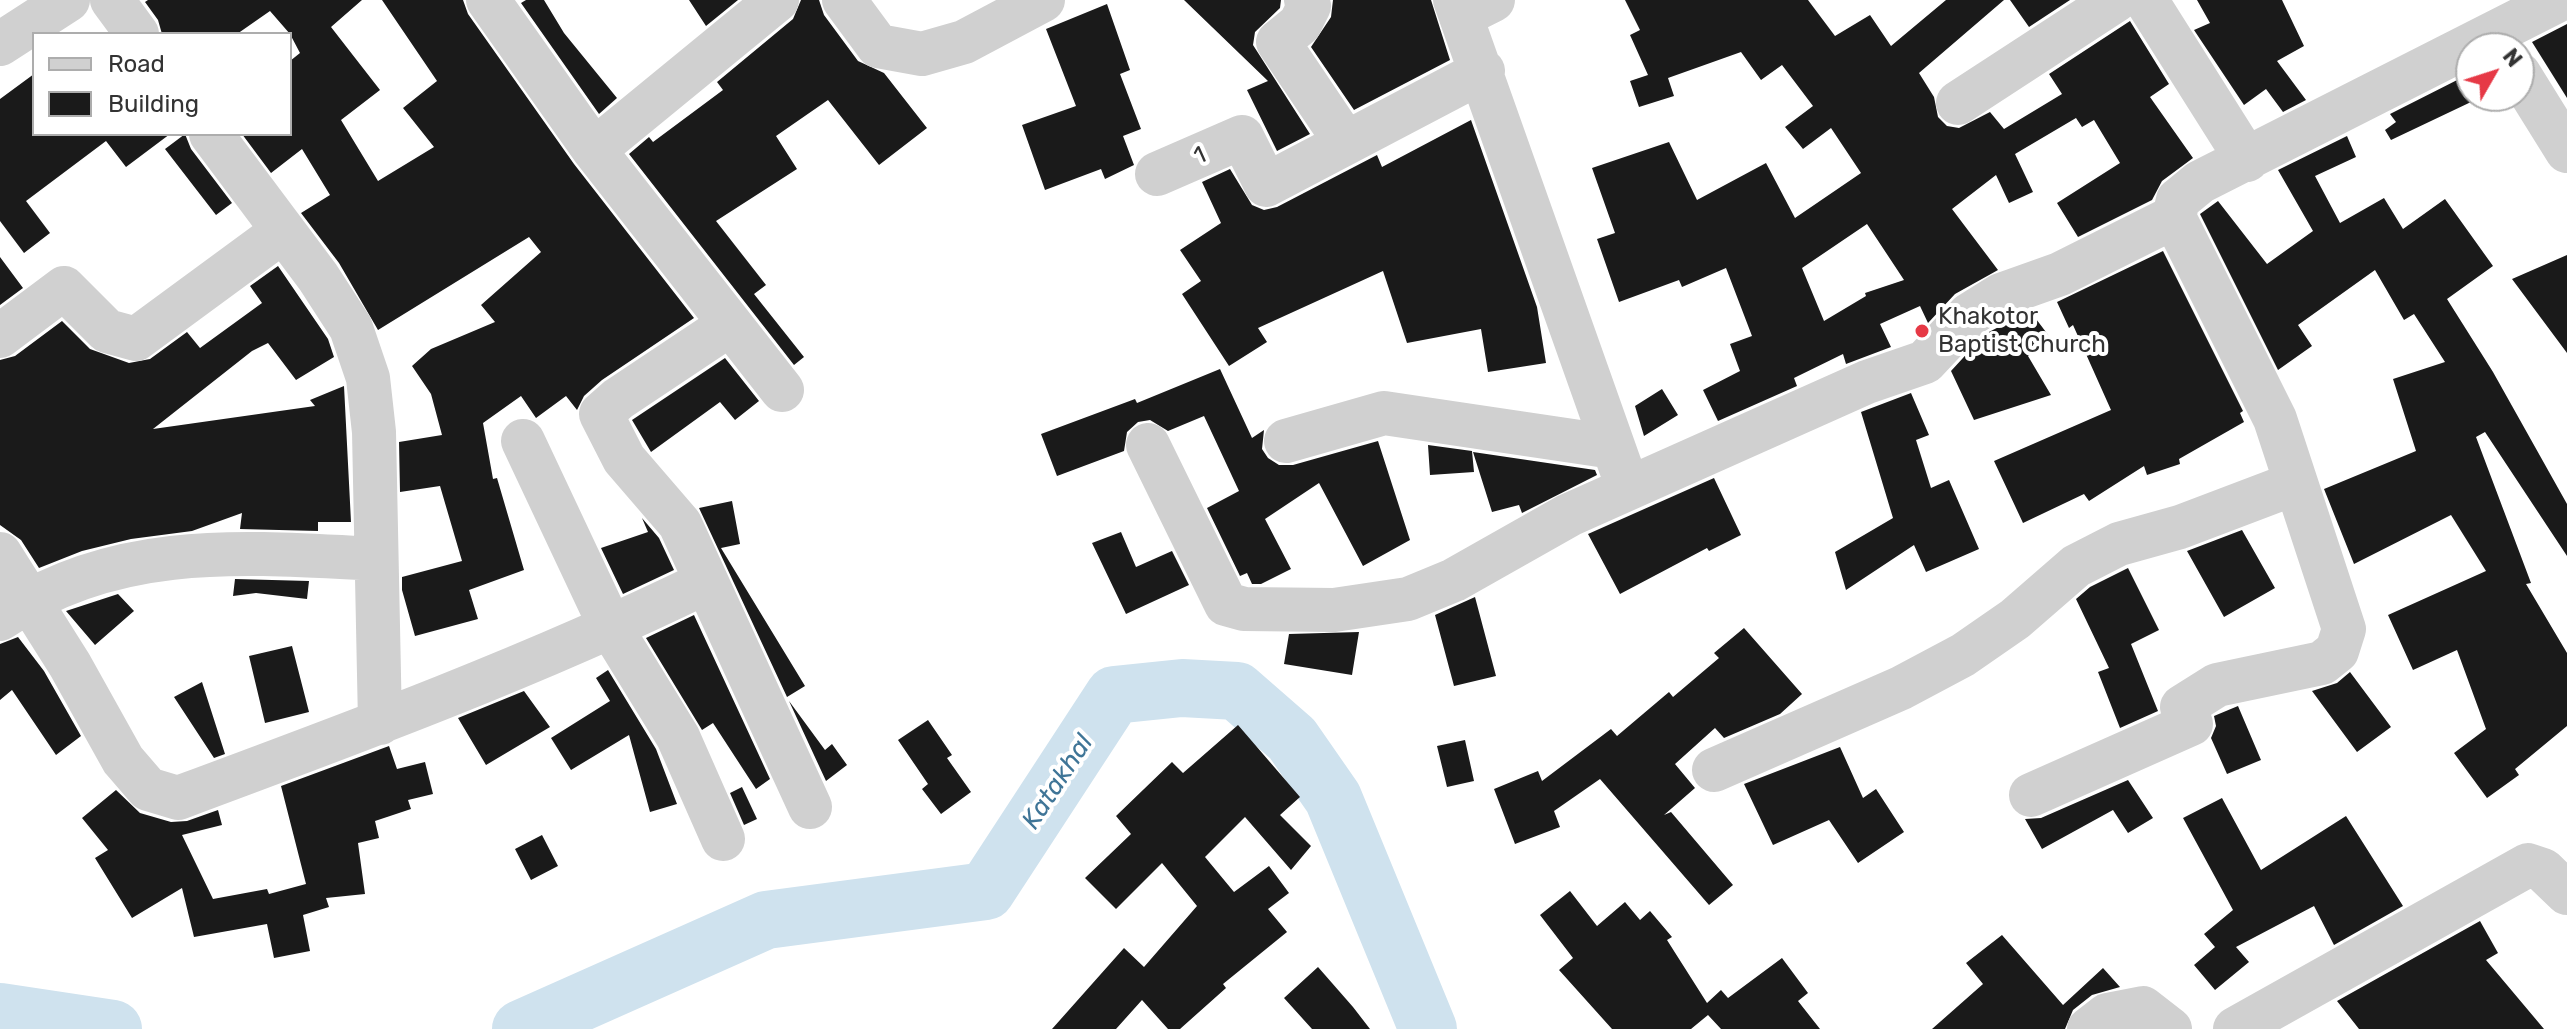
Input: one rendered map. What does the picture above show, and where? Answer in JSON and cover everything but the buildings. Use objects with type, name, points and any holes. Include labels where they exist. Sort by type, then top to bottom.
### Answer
[{"type":"street","points":[[0,44],[68,0]]},
{"type":"street","points":[[112,0],[136,32]]},
{"type":"street","points":[[488,0],[594,150],[782,390]]},
{"type":"street","points":[[594,150],[777,0]]},
{"type":"street","points":[[844,0],[878,46],[922,54],[964,42],[1043,0]]},
{"type":"street","points":[[1306,0],[1309,6],[1300,24],[1278,42],[1346,143],[1483,71]]},
{"type":"street","points":[[1958,103],[2116,0]]},
{"type":"street","points":[[2146,0],[2247,160]]},
{"type":"street","points":[[2512,32],[2559,0]]},
{"type":"street","points":[[1470,5],[1483,71],[1628,488]]},
{"type":"street","points":[[2031,795],[2191,724],[2182,707],[2217,685],[2322,663],[2337,651],[2344,629],[2275,419],[2174,217],[2178,200],[2200,182],[2455,62]]},
{"type":"street","points":[[2535,100],[2567,151]]},
{"type":"street","points":[[212,136],[351,328],[368,378],[374,432],[380,723]]},
{"type":"street","name":"1","points":[[1157,174],[1242,137],[1266,185],[1346,143]]},
{"type":"street","points":[[1148,445],[1226,604],[1244,609],[1334,610],[1408,599],[1454,580],[1546,527],[1628,488],[1867,382],[1925,362],[1969,315],[2001,295],[2060,274],[2174,217]]},
{"type":"street","points":[[0,336],[64,288],[107,331],[136,339],[283,231]]},
{"type":"street","points":[[729,325],[618,399],[601,414],[624,459],[680,524],[704,583],[810,807]]},
{"type":"street","points":[[1286,441],[1384,413],[1613,447]]},
{"type":"street","points":[[523,441],[611,628],[678,737],[723,839]]},
{"type":"street","points":[[1714,770],[1901,688],[1963,655],[2015,619],[2076,566],[2119,544],[2180,527],[2296,483]]},
{"type":"street","points":[[15,608],[130,564],[168,556],[240,552],[376,559]]},
{"type":"street","points":[[0,554],[15,608],[123,760],[148,789],[178,798],[380,723],[611,628],[704,583]]},
{"type":"street","points":[[2235,1029],[2528,865],[2543,870],[2567,893]]},
{"type":"street","points":[[2089,1029],[2107,1015],[2143,1008],[2170,1029]]},
{"type":"waterway","name":"Katakhal","points":[[521,1029],[766,920],[986,891],[1114,695],[1182,688],[1237,691],[1292,739],[1333,798],[1428,1029]]},
{"type":"waterway","name":"Katakhal","points":[[0,1012],[113,1029]]},
{"type":"place","name":"Khakotor Baptist Church","points":[[1922,331]]}]
